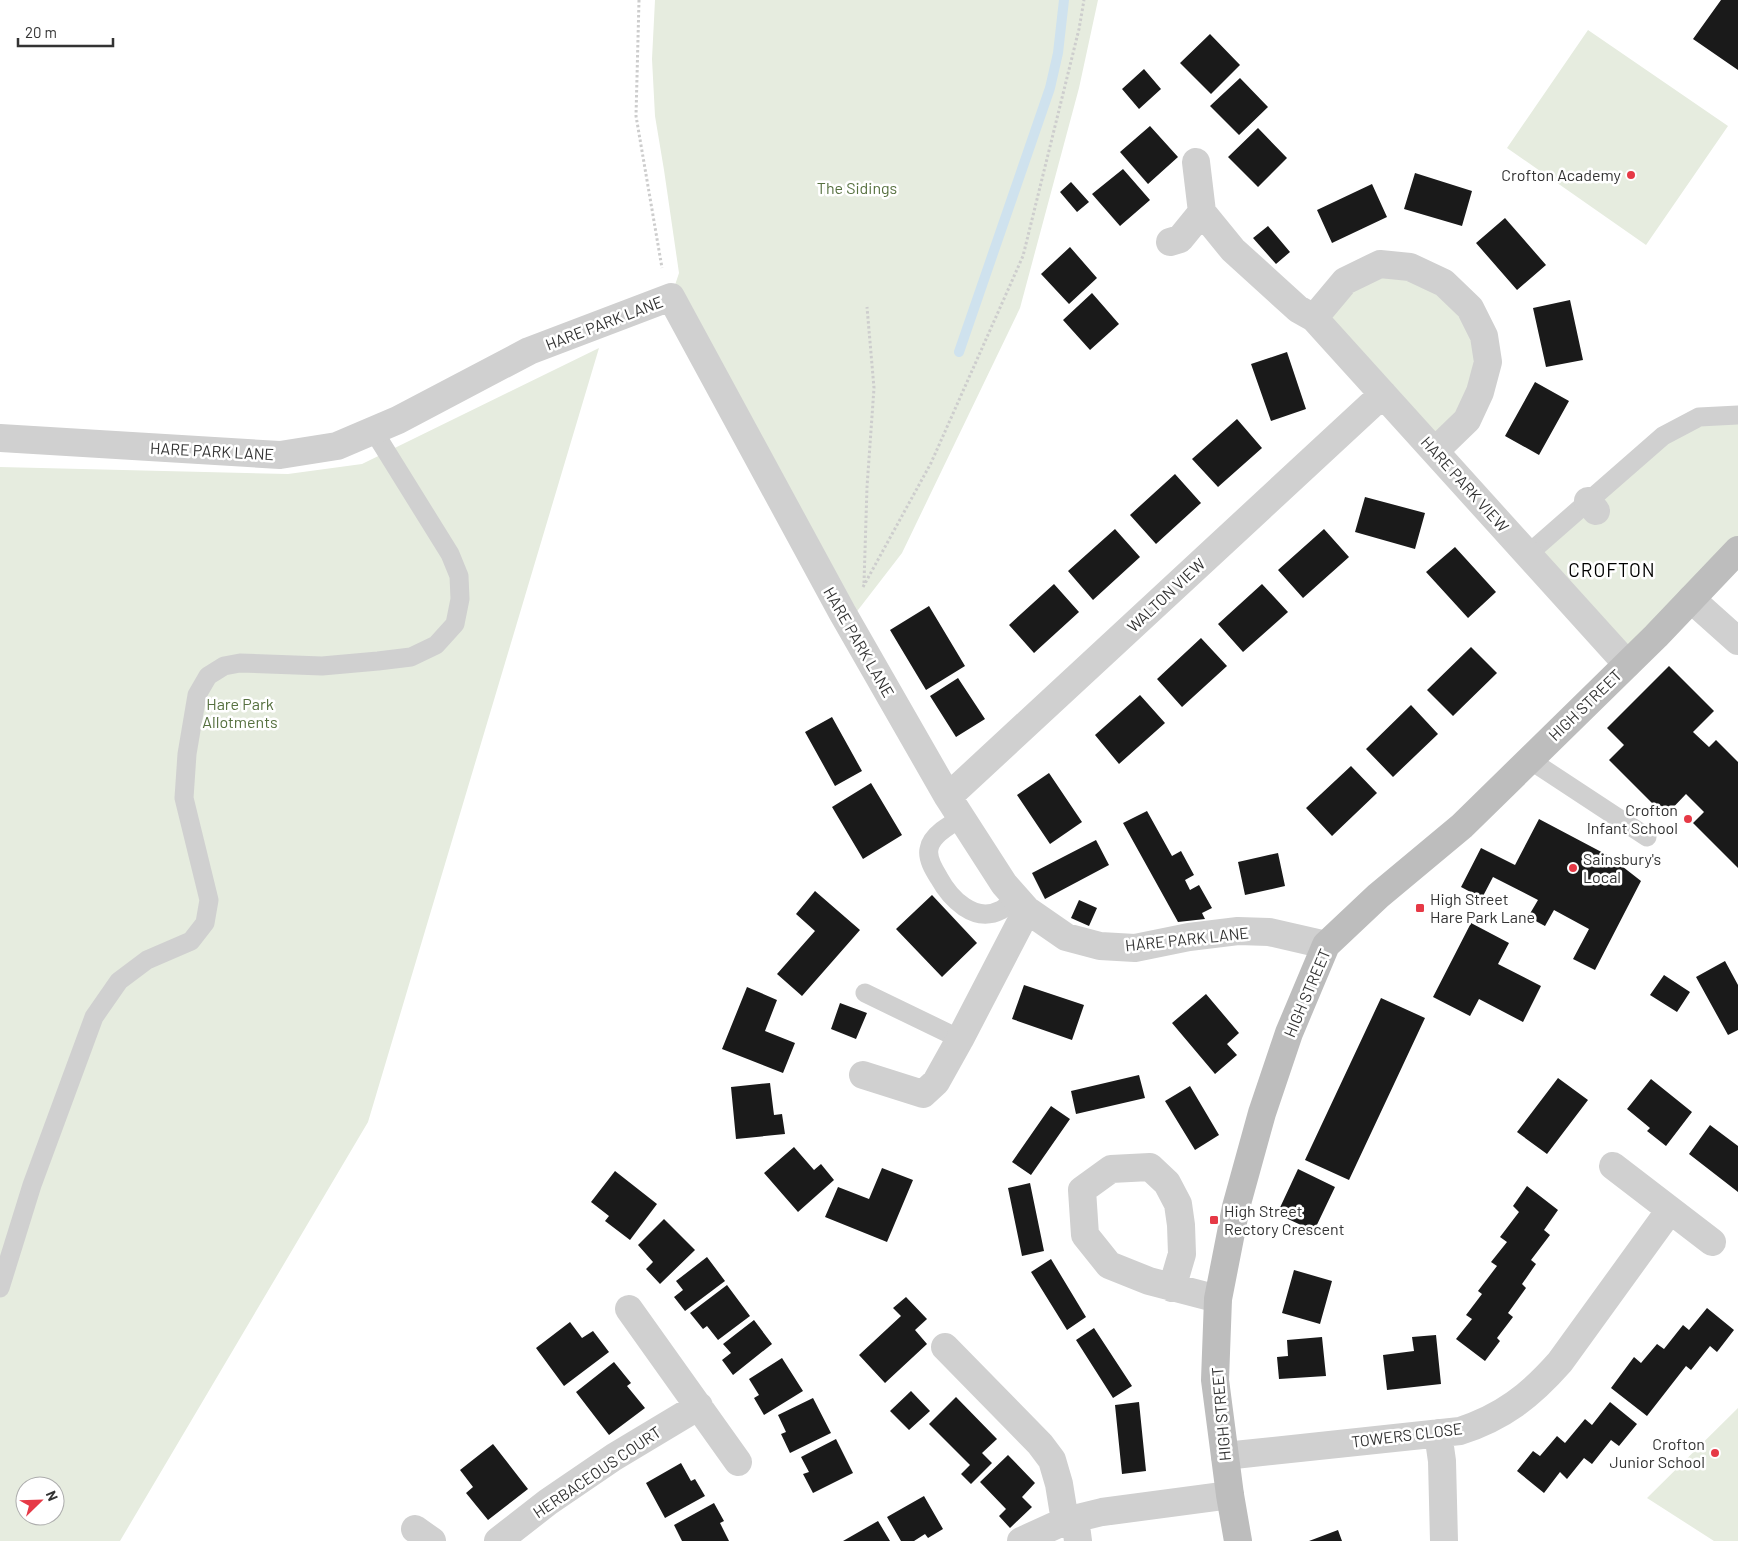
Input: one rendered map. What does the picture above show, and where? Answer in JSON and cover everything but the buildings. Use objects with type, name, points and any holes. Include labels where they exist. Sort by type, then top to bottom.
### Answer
[{"type":"street","points":[[1170,242],[1180,239],[1202,212],[1196,162]]},
{"type":"street","name":"HARE PARK VIEW","points":[[1202,212],[1233,250],[1306,313],[1383,394],[1627,664]]},
{"type":"street","points":[[1306,313],[1345,281],[1380,264],[1410,267],[1444,283],[1470,308],[1484,336],[1488,362],[1482,384],[1467,420],[1435,451]]},
{"type":"street","name":"HARE PARK LANE","points":[[0,438],[280,455],[337,446],[398,420],[529,351],[671,297],[843,614],[955,807],[1004,884],[1021,904],[1066,937],[1100,946],[1135,948],[1189,937],[1238,931],[1269,932],[1326,945]]},
{"type":"street","name":"WALTON VIEW","points":[[955,807],[1383,394]]},
{"type":"street","name":"HIGH STREET","points":[[1238,1541],[1215,1380],[1218,1299],[1236,1207],[1262,1113],[1289,1033],[1326,945],[1378,896],[1462,826],[1627,664],[1738,550]]},
{"type":"street","points":[[1691,599],[1738,641]]},
{"type":"street","points":[[863,1075],[923,1094],[936,1082],[960,1040],[1021,904]]},
{"type":"street","points":[[1613,1166],[1712,1242]]},
{"type":"street","points":[[1172,1288],[1182,1254],[1178,1204],[1168,1183],[1150,1167],[1111,1169],[1082,1190],[1085,1235],[1109,1265],[1149,1281],[1172,1288],[1218,1299]]},
{"type":"street","name":"TOWERS CLOSE","points":[[1225,1456],[1460,1430],[1479,1425],[1502,1414],[1521,1401],[1560,1362],[1670,1210]]},
{"type":"street","points":[[629,1309],[738,1462]]},
{"type":"street","points":[[948,1359],[1040,1444],[1052,1460],[1073,1527]]},
{"type":"street","name":"HERBACEOUS COURT","points":[[498,1541],[548,1502],[606,1463],[698,1406]]},
{"type":"street","points":[[1438,1433],[1442,1461],[1444,1541]]},
{"type":"street","points":[[1021,1541],[1073,1527],[1102,1512],[1230,1495]]},
{"type":"lane","points":[[1528,554],[1592,506],[1663,436],[1699,417],[1738,415]]},
{"type":"lane","points":[[0,1288],[32,1184],[94,1018],[119,981],[147,960],[191,941],[205,923],[209,900],[184,798],[187,754],[197,695],[208,676],[224,666],[240,663],[322,666],[411,657],[436,645],[455,624],[460,599],[460,576],[450,554],[373,430]]},
{"type":"lane","points":[[1530,760],[1647,837]]},
{"type":"lane","points":[[955,807],[949,826],[933,840],[928,849],[931,862],[945,890],[960,905],[971,911],[985,913],[1021,904]]},
{"type":"lane","points":[[865,993],[960,1040]]},
{"type":"path","points":[[639,0],[636,116],[661,265],[671,297]]},
{"type":"path","points":[[843,614],[854,603],[931,463],[1023,256],[1077,38],[1084,0]]},
{"type":"path","points":[[864,585],[867,487],[874,388],[867,307]]},
{"type":"green space","name":"The Sidings","points":[[655,0],[1098,0],[1079,88],[1020,308],[902,553],[848,623],[671,297],[679,273],[655,116],[652,59]]},
{"type":"green space","points":[[1588,30],[1728,126],[1646,245],[1507,148]]},
{"type":"green space","points":[[1380,264],[1444,283],[1488,362],[1435,451],[1314,318]]},
{"type":"green space","name":"Hare Park Allotments","points":[[599,348],[368,1122],[120,1541],[0,1541],[0,467],[288,474],[362,464]]},
{"type":"green space","points":[[1738,415],[1738,550],[1627,664],[1528,554],[1663,436]]},
{"type":"green space","name":"Crofton Junior School","points":[[1738,1408],[1738,1541],[1714,1541],[1647,1498]]},
{"type":"waterway","points":[[959,352],[1050,88],[1058,53],[1064,0]]},
{"type":"place","name":"Crofton Academy","points":[[1631,175]]},
{"type":"place","name":"Crofton Infant School","points":[[1688,819]]},
{"type":"place","name":"Sainsbury's Local","points":[[1573,868]]},
{"type":"place","name":"High Street Hare Park Lane","points":[[1420,908]]},
{"type":"place","name":"High Street Rectory Crescent","points":[[1214,1220]]},
{"type":"place","name":"Crofton Junior School","points":[[1715,1453]]},
{"type":"district","name":"CROFTON","points":[[1612,570]]}]
